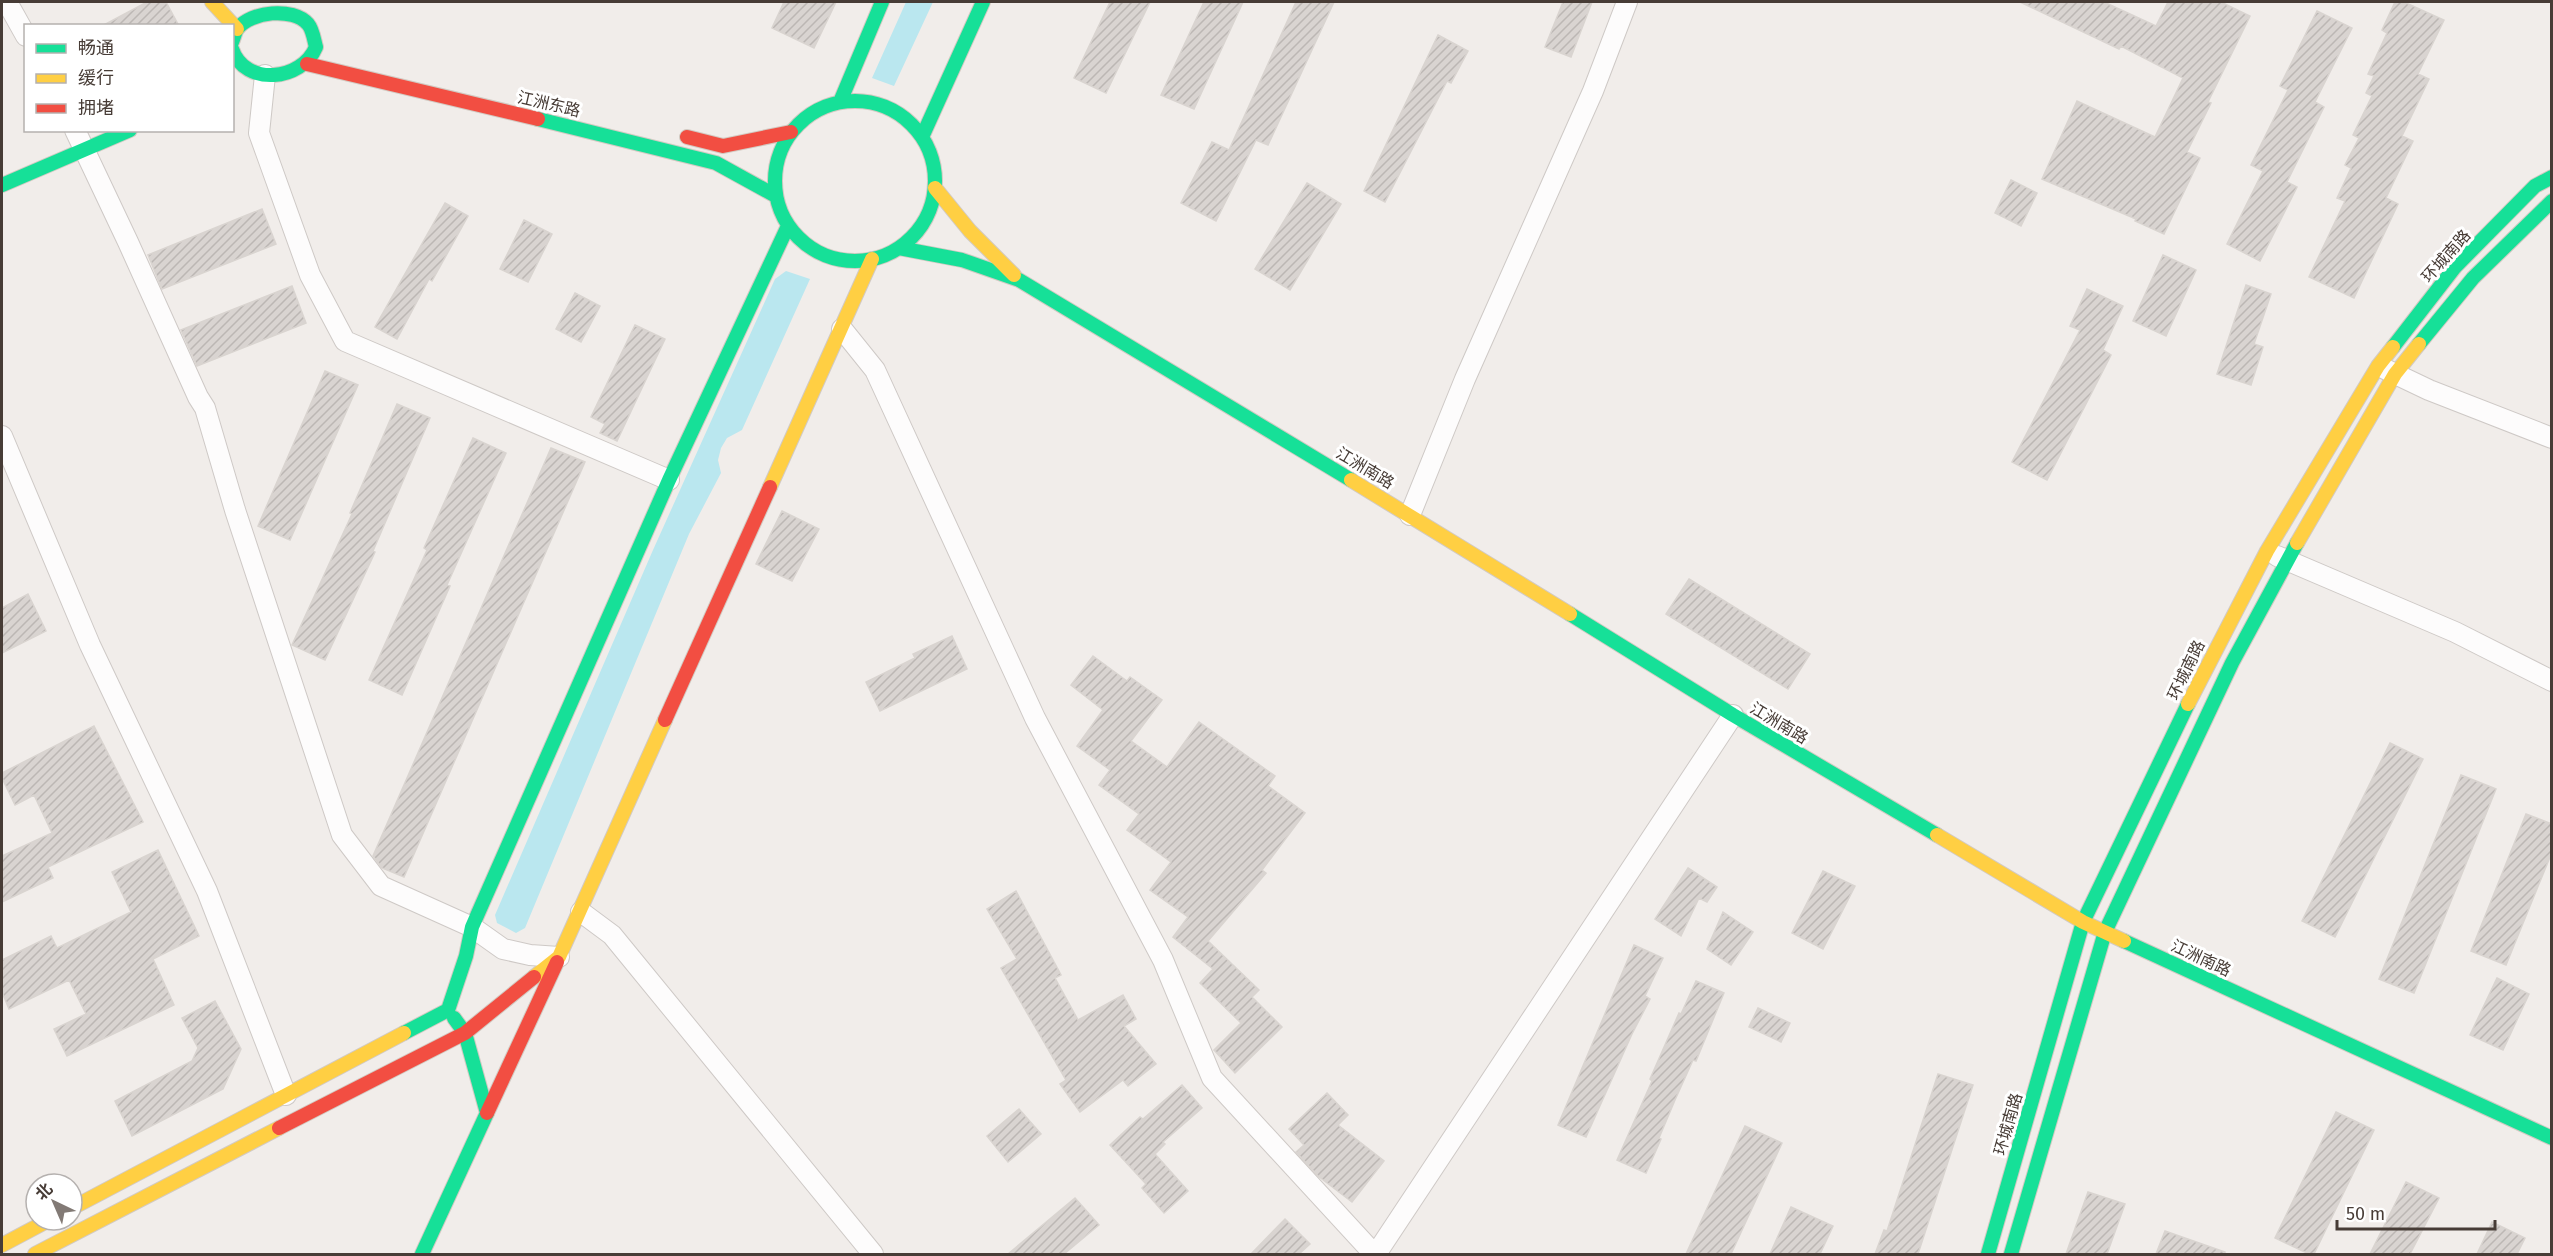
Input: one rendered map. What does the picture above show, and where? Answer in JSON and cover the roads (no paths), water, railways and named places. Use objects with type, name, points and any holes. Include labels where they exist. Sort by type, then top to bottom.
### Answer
[{"type":"main road","points":[[212,2],[227,24]]},
{"type":"main road","points":[[291,15],[304,2]]},
{"type":"main road","points":[[840,102],[882,2]]},
{"type":"main road","points":[[922,137],[983,2]]},
{"type":"main road","points":[[234,57],[235,61],[251,74],[284,73],[307,64],[322,48],[308,24],[291,15],[270,14],[252,18],[235,36]]},
{"type":"main road","name":"江洲东路","points":[[307,64],[706,160],[716,163],[776,196]]},
{"type":"main road","points":[[859,100],[895,111],[922,137],[930,153],[934,170],[935,188],[924,222],[899,248],[872,259],[849,261],[826,256],[798,239],[788,226],[776,196],[774,179],[776,162],[791,132],[803,119],[821,108],[840,102],[859,100]]},
{"type":"main road","points":[[2,185],[126,132]]},
{"type":"main road","points":[[675,134],[723,146],[791,132]]},
{"type":"main road","name":"环城南路","points":[[1988,1254],[2083,922],[2212,654],[2267,551],[2455,267],[2535,186],[2552,177]]},
{"type":"main road","points":[[935,188],[970,231],[1019,280]]},
{"type":"main road","name":"环城南路","points":[[2011,1254],[2105,932],[2232,663],[2386,370],[2552,201]]},
{"type":"main road","points":[[84,1202],[448,1010],[466,956],[472,927],[669,480],[788,226]]},
{"type":"main road","points":[[899,248],[962,260],[1019,280]]},
{"type":"main road","points":[[422,1254],[580,912],[872,259]]},
{"type":"main road","name":"江洲南路","points":[[1019,280],[1410,515],[1733,715],[2083,922],[2552,1138]]},
{"type":"main road","points":[[35,1254],[465,1033],[559,957]]},
{"type":"main road","points":[[448,1010],[465,1033],[487,1113]]},
{"type":"main road","points":[[2,1245],[26,1232]]},
{"type":"street","points":[[8,2],[24,32]]},
{"type":"street","points":[[1410,515],[1465,379],[1593,91],[1627,2]]},
{"type":"street","points":[[251,74],[259,133],[310,275],[345,341],[669,480]]},
{"type":"street","points":[[76,132],[205,408],[235,510],[342,835],[381,886],[472,927],[503,949],[530,955],[559,957]]},
{"type":"street","points":[[842,329],[875,369],[1035,718],[1163,960],[1212,1078],[1375,1254],[1733,715]]},
{"type":"street","points":[[2386,370],[2552,438]]},
{"type":"street","points":[[2,436],[90,645],[207,891],[286,1095]]},
{"type":"street","points":[[2267,551],[2455,632],[2552,681]]},
{"type":"street","points":[[580,912],[612,935],[873,1254]]},
{"type":"water","points":[[906,2],[933,2],[894,86],[872,78]]},
{"type":"water","points":[[786,271],[810,279],[742,430],[727,438],[721,448],[718,460],[721,473],[689,534],[525,928],[516,933],[497,923],[495,915],[653,550],[775,279]]}]
